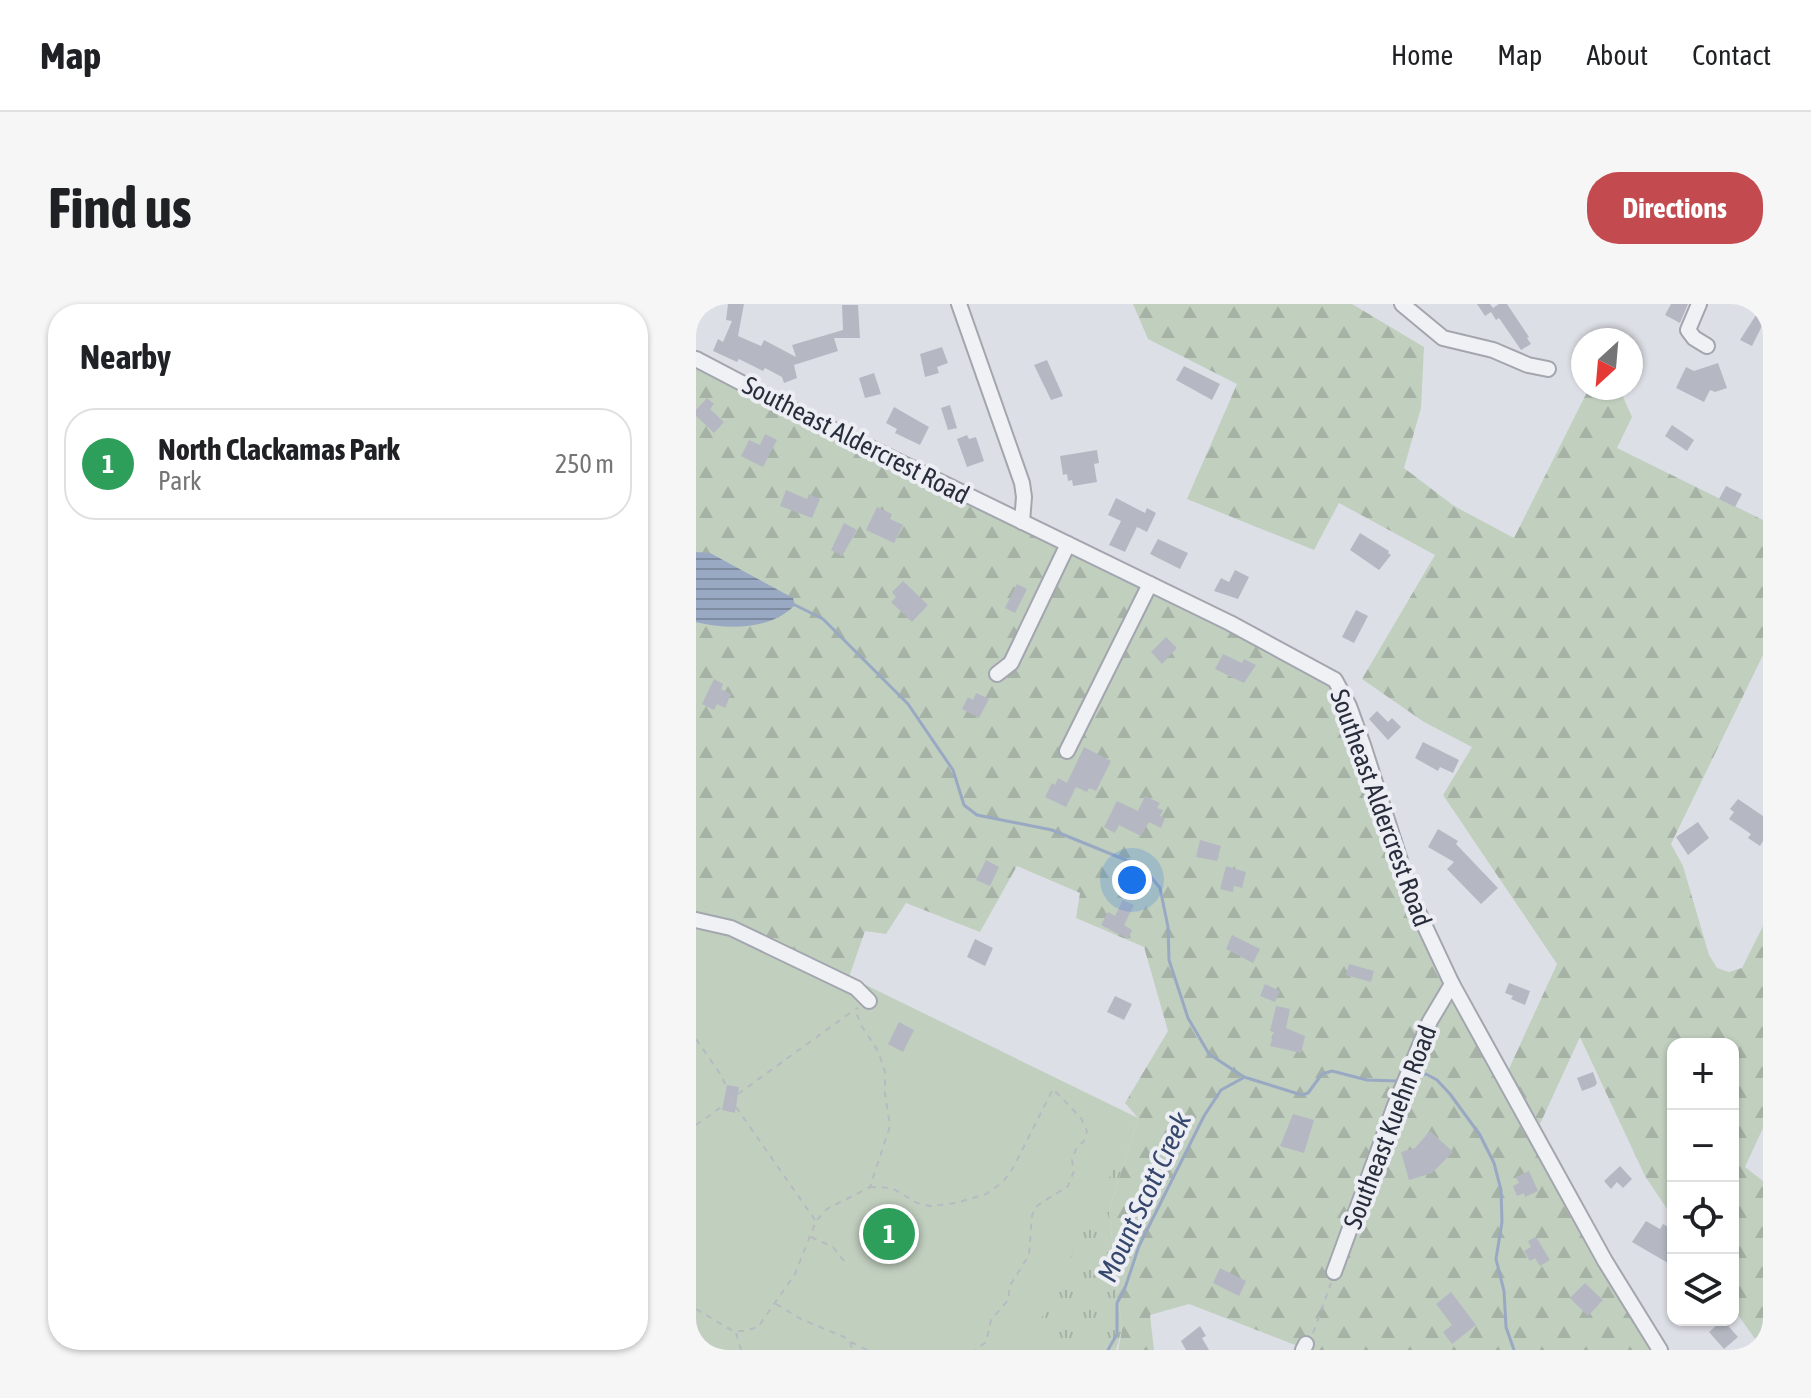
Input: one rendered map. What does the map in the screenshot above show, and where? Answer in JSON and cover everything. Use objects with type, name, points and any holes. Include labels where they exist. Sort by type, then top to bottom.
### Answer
[{"type":"street","points":[[959,304],[1022,483],[1022,522]]},
{"type":"street","points":[[1402,304],[1443,338],[1493,350],[1528,365],[1548,369]]},
{"type":"street","points":[[1699,304],[1688,330],[1707,346]]},
{"type":"street","name":"Southeast Aldercrest Road","points":[[696,359],[815,421],[1266,642],[1335,680],[1349,706],[1363,745],[1413,901],[1452,984],[1605,1261],[1660,1350]]},
{"type":"street","points":[[997,674],[1011,663],[1068,544]]},
{"type":"street","points":[[1067,751],[1150,584]]},
{"type":"street","points":[[696,920],[731,928],[856,988],[869,1001]]},
{"type":"street","name":"Southeast Kuehn Road","points":[[1334,1272],[1394,1108],[1436,1007],[1452,984]]},
{"type":"path","points":[[738,1094],[869,1001]]},
{"type":"path","points":[[855,1009],[861,1025],[878,1051],[885,1072],[890,1126],[870,1187]]},
{"type":"path","points":[[696,1039],[727,1088]]},
{"type":"path","points":[[696,1309],[736,1331],[758,1327],[795,1274],[816,1221],[827,1209],[870,1187],[892,1188],[917,1203],[930,1206],[978,1197],[994,1189],[1008,1175],[1053,1089],[1081,1118],[1087,1131],[1072,1160],[1072,1180],[1068,1186],[1038,1205],[1032,1215],[1029,1255],[1009,1287],[1009,1299],[991,1320],[986,1342],[975,1350]]},
{"type":"path","points":[[696,1125],[724,1105]]},
{"type":"path","points":[[736,1107],[816,1221]]},
{"type":"path","points":[[809,1236],[833,1247],[844,1261]]},
{"type":"path","points":[[1305,1347],[1316,1329],[1334,1272]]},
{"type":"path","points":[[775,1303],[801,1319],[867,1350]]},
{"type":"path","points":[[736,1331],[741,1350]]},
{"type":"path","points":[[850,1341],[852,1350]]},
{"type":"green space","points":[[1133,304],[1352,304],[1424,347],[1421,408],[1404,468],[1454,506],[1514,538],[1583,400],[1624,400],[1632,417],[1617,448],[1763,520],[1763,655],[1671,844],[1683,866],[1709,955],[1717,968],[1729,972],[1742,968],[1763,926],[1763,1128],[1745,1167],[1763,1181],[1763,1350],[1739,1316],[1739,1038],[1667,1038],[1667,1209],[1645,1176],[1580,1037],[1540,1124],[1508,1071],[1557,964],[1443,795],[1472,747],[1424,722],[1362,679],[1435,555],[1339,503],[1314,550],[1187,499],[1237,384],[1148,339]]},
{"type":"green space","points":[[696,365],[1322,676],[1336,689],[1409,905],[1654,1350],[1308,1350],[1189,1304],[1150,1315],[1154,1350],[1118,1350],[1122,1330],[1109,1210],[1138,1118],[1125,1103],[1168,1031],[1144,947],[1076,918],[1080,893],[1017,866],[980,932],[906,903],[886,934],[865,931],[848,980],[696,904]]},
{"type":"green space","points":[[696,902],[1138,1118],[1026,1350],[696,1350]]},
{"type":"green space","points":[[1138,1118],[1109,1210],[1122,1330],[1116,1350],[984,1350]]},
{"type":"water","points":[[696,552],[710,553],[793,598],[795,605],[774,619],[748,626],[696,622]]},
{"type":"building","points":[[728,304],[744,304],[738,336],[761,346],[764,340],[796,357],[792,345],[843,330],[842,305],[858,305],[860,338],[834,338],[838,351],[794,365],[797,378],[784,383],[782,377],[765,368],[763,371],[713,351],[718,339],[723,342],[732,321],[726,320]]},
{"type":"building","points":[[1477,304],[1490,304],[1493,308],[1507,304],[1531,344],[1521,350],[1499,318],[1496,320],[1491,312],[1485,316]]},
{"type":"building","points":[[1671,304],[1688,304],[1680,323],[1665,315]]},
{"type":"building","points":[[1763,304],[1763,324],[1752,346],[1740,340]]},
{"type":"building","points":[[942,347],[948,363],[937,367],[939,373],[925,377],[920,354]]},
{"type":"building","points":[[1047,360],[1063,396],[1051,400],[1034,365]]},
{"type":"building","points":[[1718,363],[1727,388],[1715,392],[1710,390],[1704,402],[1676,388],[1686,367],[1694,371]]},
{"type":"building","points":[[1184,366],[1220,384],[1212,400],[1176,380]]},
{"type":"building","points":[[874,373],[881,394],[865,398],[859,378]]},
{"type":"building","points":[[707,398],[714,404],[710,409],[724,422],[714,433],[696,416],[696,410]]},
{"type":"building","points":[[950,405],[957,428],[948,430],[941,408]]},
{"type":"building","points":[[894,407],[929,427],[920,445],[895,433],[897,429],[886,423]]},
{"type":"building","points":[[1672,425],[1694,440],[1687,451],[1665,436]]},
{"type":"building","points":[[765,434],[777,440],[763,467],[741,456],[749,440],[760,445]]},
{"type":"building","points":[[967,435],[969,439],[976,437],[984,461],[967,467],[957,439]]},
{"type":"building","points":[[1097,450],[1099,463],[1094,464],[1097,482],[1073,486],[1067,474],[1063,475],[1060,456]]},
{"type":"building","points":[[1726,486],[1742,494],[1735,507],[1719,499]]},
{"type":"building","points":[[786,490],[807,499],[809,494],[820,499],[812,518],[780,506]]},
{"type":"building","points":[[1116,498],[1145,513],[1147,508],[1156,513],[1147,532],[1137,527],[1125,552],[1109,545],[1121,521],[1108,515]]},
{"type":"building","points":[[877,507],[892,514],[890,519],[903,525],[894,543],[866,530]]},
{"type":"building","points":[[844,523],[857,530],[842,556],[831,550]]},
{"type":"building","points":[[1360,533],[1389,551],[1391,555],[1379,570],[1350,550]]},
{"type":"building","points":[[1158,539],[1188,553],[1180,569],[1150,554]]},
{"type":"building","points":[[1235,570],[1249,577],[1238,599],[1214,591],[1221,578],[1229,582]]},
{"type":"building","points":[[903,581],[928,605],[912,622],[891,602],[896,597],[892,592]]},
{"type":"building","points":[[1017,584],[1027,589],[1015,613],[1005,608]]},
{"type":"building","points":[[1356,610],[1368,616],[1354,643],[1342,637]]},
{"type":"building","points":[[1166,637],[1177,648],[1162,664],[1151,652]]},
{"type":"building","points":[[1223,654],[1242,663],[1244,659],[1256,665],[1244,683],[1215,669]]},
{"type":"building","points":[[714,679],[723,684],[721,689],[731,694],[725,708],[717,704],[714,710],[702,704]]},
{"type":"building","points":[[976,693],[989,699],[979,718],[962,709],[968,697],[973,700]]},
{"type":"building","points":[[1377,711],[1388,722],[1392,718],[1401,727],[1388,740],[1369,719]]},
{"type":"building","points":[[1423,742],[1459,760],[1453,773],[1440,767],[1438,771],[1415,758]]},
{"type":"building","points":[[1084,747],[1111,761],[1096,791],[1089,788],[1087,792],[1076,787],[1066,807],[1045,797],[1058,778],[1067,783]]},
{"type":"building","points":[[1145,796],[1160,803],[1157,808],[1163,810],[1160,816],[1165,818],[1161,828],[1149,822],[1141,836],[1119,825],[1115,833],[1104,827],[1117,801],[1138,811]]},
{"type":"building","points":[[1738,799],[1763,816],[1763,841],[1760,846],[1748,838],[1751,834],[1729,819],[1734,812],[1730,809]]},
{"type":"building","points":[[1698,822],[1709,838],[1688,855],[1676,837]]},
{"type":"building","points":[[1438,829],[1458,841],[1456,844],[1498,888],[1481,904],[1447,869],[1454,862],[1428,847]]},
{"type":"building","points":[[1200,840],[1221,846],[1217,861],[1196,857]]},
{"type":"building","points":[[986,860],[999,867],[990,886],[976,880]]},
{"type":"building","points":[[1226,866],[1246,872],[1242,888],[1234,886],[1233,892],[1220,889]]},
{"type":"building","points":[[1123,900],[1134,905],[1124,925],[1132,930],[1128,939],[1101,925],[1108,912],[1115,916]]},
{"type":"building","points":[[1232,935],[1260,949],[1253,963],[1226,949]]},
{"type":"building","points":[[975,939],[993,948],[985,966],[967,957]]},
{"type":"building","points":[[1349,964],[1374,971],[1371,982],[1346,975]]},
{"type":"building","points":[[1509,983],[1530,991],[1525,1005],[1505,993]]},
{"type":"building","points":[[1265,984],[1280,991],[1275,1002],[1260,996]]},
{"type":"building","points":[[1115,996],[1132,1004],[1124,1020],[1107,1012]]},
{"type":"building","points":[[1276,1006],[1290,1009],[1286,1028],[1305,1036],[1301,1053],[1270,1046]]},
{"type":"building","points":[[899,1022],[914,1030],[903,1052],[888,1044]]},
{"type":"building","points":[[1593,1072],[1597,1083],[1582,1091],[1577,1078]]},
{"type":"building","points":[[727,1085],[739,1087],[735,1113],[722,1110]]},
{"type":"building","points":[[1293,1114],[1314,1120],[1304,1153],[1280,1146]]},
{"type":"building","points":[[1430,1131],[1453,1152],[1432,1173],[1409,1180],[1401,1152],[1415,1148]]},
{"type":"building","points":[[1620,1166],[1632,1179],[1623,1188],[1617,1182],[1611,1189],[1604,1181]]},
{"type":"building","points":[[1529,1171],[1538,1191],[1525,1197],[1524,1193],[1517,1196],[1513,1186],[1519,1183],[1516,1177]]},
{"type":"building","points":[[1646,1221],[1660,1229],[1663,1224],[1667,1226],[1667,1262],[1632,1242]]},
{"type":"building","points":[[1536,1237],[1550,1260],[1540,1266],[1535,1258],[1530,1261],[1524,1251],[1531,1247],[1528,1241]]},
{"type":"building","points":[[1220,1268],[1246,1281],[1239,1296],[1213,1283]]},
{"type":"building","points":[[1585,1283],[1603,1300],[1588,1316],[1570,1298]]},
{"type":"building","points":[[1451,1292],[1476,1325],[1452,1344],[1443,1332],[1452,1325],[1436,1304]]},
{"type":"building","points":[[1200,1326],[1209,1350],[1186,1350],[1181,1341]]},
{"type":"building","points":[[1716,1326],[1728,1326],[1738,1337],[1724,1349],[1709,1332]]},
{"type":"waterway","points":[[795,605],[823,619],[908,704],[953,770],[964,805],[977,815],[1052,830],[1143,867],[1160,888],[1168,927],[1169,960],[1188,1018],[1209,1054],[1244,1077],[1302,1095],[1308,1093],[1322,1074],[1332,1071],[1367,1080],[1398,1081]]},
{"type":"waterway","points":[[1413,1077],[1426,1074],[1437,1080],[1480,1135],[1494,1163],[1501,1190],[1502,1222],[1496,1259],[1504,1291],[1506,1327],[1514,1350]]},
{"type":"waterway","name":"Mount Scott Creek","points":[[1108,1350],[1117,1334],[1117,1303],[1139,1246],[1204,1116],[1221,1090],[1243,1078]]},
{"type":"place","name":"North Clackamas Park","points":[[889,1234]]}]
